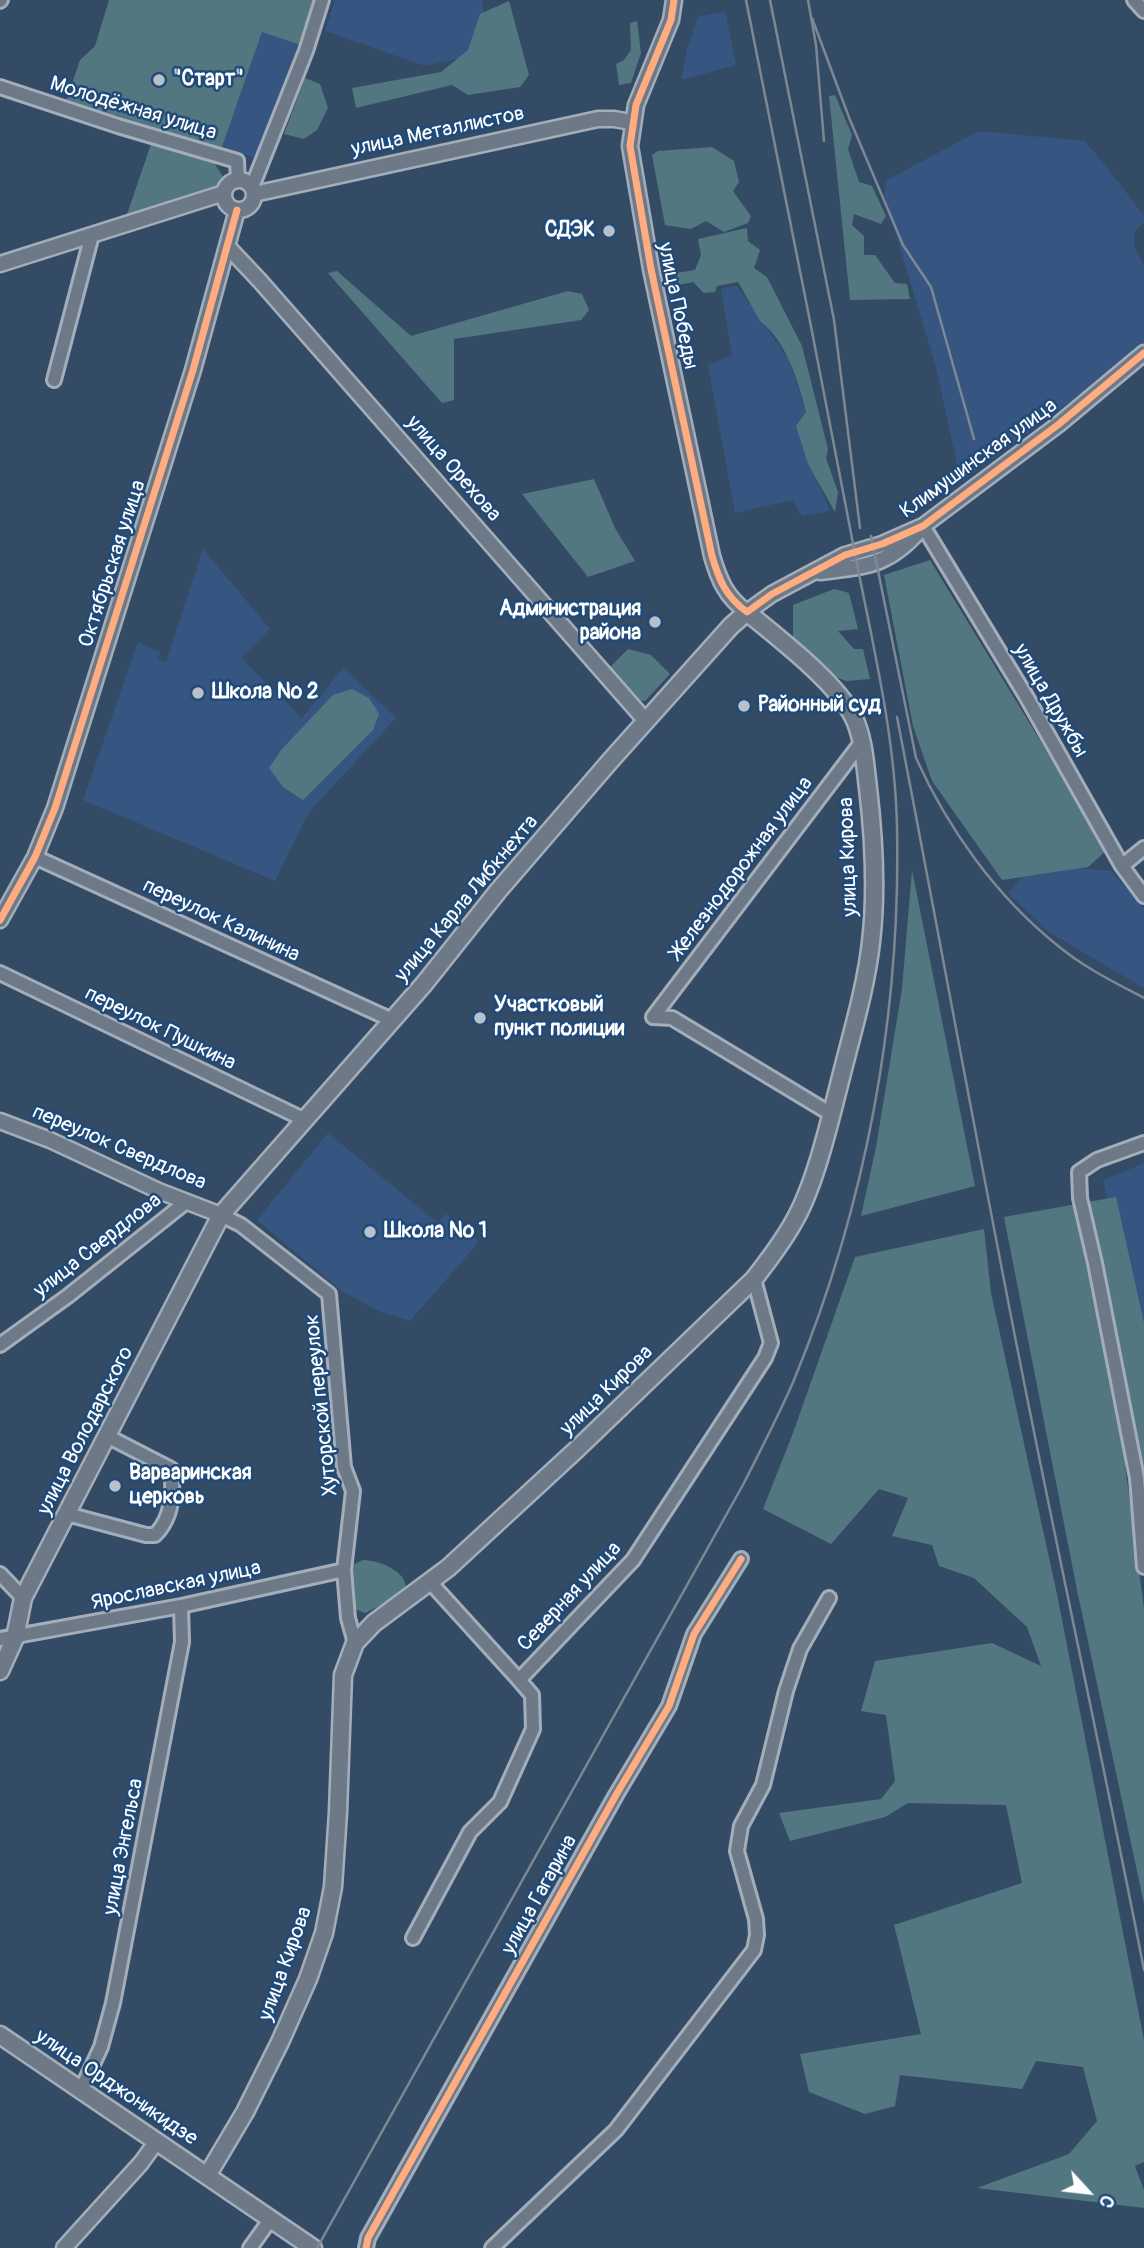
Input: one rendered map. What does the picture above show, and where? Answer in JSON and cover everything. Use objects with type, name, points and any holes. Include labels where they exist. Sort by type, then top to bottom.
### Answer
[{"type":"main road","name":"улица Карла Либкнехта","points":[[221,1215],[430,976],[498,891],[645,720],[747,612]]},
{"type":"main road","name":"улица Кирова","points":[[207,2176],[245,2112],[280,2042],[308,1979],[324,1933],[332,1887],[338,1812],[343,1675],[355,1643],[374,1623],[430,1582],[576,1450],[754,1279],[794,1222],[808,1188],[831,1114],[857,1013],[871,943],[875,881],[871,814],[861,743],[852,715],[831,687],[747,612]]},
{"type":"main road","name":"улица Володарского","points":[[0,1671],[23,1598],[221,1215]]},
{"type":"main road","name":"улица Орджоникидзе","points":[[0,2035],[313,2248]]},
{"type":"street","points":[[253,190],[246,181],[238,180],[229,184],[224,193],[226,202],[237,209],[249,206],[322,0]]},
{"type":"street","name":"улица Победы","points":[[674,0],[671,20],[636,104],[629,146],[651,269],[712,556],[727,594],[747,612]]},
{"type":"street","points":[[1134,0],[1144,11]]},
{"type":"street","name":"Молодёжная улица","points":[[0,86],[237,161],[238,180]]},
{"type":"street","name":"улица Металлистов","points":[[253,190],[598,119],[631,122]]},
{"type":"street","points":[[0,264],[224,193]]},
{"type":"street","name":"Октябрьская улица","points":[[0,920],[35,857],[55,808],[193,370],[237,209]]},
{"type":"street","points":[[54,380],[92,234]]},
{"type":"street","name":"улица Орехова","points":[[228,247],[645,720]]},
{"type":"street","name":"Климушинская улица","points":[[747,612],[808,574],[876,564],[903,549],[923,526],[1059,425],[1144,354]]},
{"type":"street","name":"улица Дружбы","points":[[923,526],[1026,696],[1122,866],[1144,896]]},
{"type":"street","name":"Железнодорожная улица","points":[[831,1114],[672,1018],[653,1017],[861,743]]},
{"type":"street","points":[[1122,866],[1144,848]]},
{"type":"street","name":"переулок Калинина","points":[[35,857],[391,1020]]},
{"type":"street","name":"переулок Пушкина","points":[[0,973],[303,1119]]},
{"type":"street","name":"переулок Свердлова","points":[[0,1121],[221,1215]]},
{"type":"street","points":[[1144,1143],[1097,1160],[1079,1172],[1080,1198],[1140,1480],[1144,1567]]},
{"type":"street","name":"улица Свердлова","points":[[0,1345],[68,1296],[186,1202]]},
{"type":"street","name":"Хуторской переулок","points":[[221,1215],[241,1225],[329,1294],[344,1466],[354,1491],[344,1570],[348,1618],[355,1643]]},
{"type":"street","name":"Северная улица","points":[[413,1938],[470,1832],[500,1802],[533,1729],[532,1695],[519,1680],[633,1560],[765,1358],[771,1343],[754,1279]]},
{"type":"street","points":[[67,1514],[146,1535],[155,1535],[161,1529],[173,1499],[171,1469],[107,1436]]},
{"type":"street","name":"улица Гагарина","points":[[366,2248],[368,2238],[452,2085],[669,1706],[694,1634],[741,1559]]},
{"type":"street","name":"Ярославская улица","points":[[8,1639],[181,1606],[344,1570]]},
{"type":"street","points":[[0,1574],[23,1598]]},
{"type":"street","points":[[430,1582],[519,1680]]},
{"type":"street","points":[[492,2248],[615,2130],[754,1950],[756,1919],[737,1851],[741,1826],[763,1785],[786,1690],[800,1649],[829,1598]]},
{"type":"street","name":"улица Энгельса","points":[[81,2090],[101,2047],[115,1994],[181,1642],[181,1606]]},
{"type":"street","points":[[64,2248],[141,2163],[157,2141]]},
{"type":"street","points":[[250,2248],[270,2220]]},
{"type":"shaded area","points":[[335,0],[482,0],[487,32],[467,62],[456,59],[425,66],[325,31]]},
{"type":"shaded area","points":[[725,11],[736,65],[681,80],[687,49],[698,17]]},
{"type":"shaded area","points":[[262,32],[300,45],[261,160],[222,147]]},
{"type":"shaded area","points":[[979,131],[1085,141],[1117,180],[1144,216],[1144,222],[1134,232],[1134,245],[1144,266],[1144,342],[1100,380],[961,482],[936,367],[884,195],[887,180]]},
{"type":"shaded area","points":[[737,286],[789,360],[806,412],[816,477],[830,511],[802,516],[792,500],[735,513],[708,365],[732,355],[721,289]]},
{"type":"shaded area","name":"Школа № 2","points":[[203,549],[270,629],[241,658],[302,718],[343,668],[396,718],[309,812],[275,881],[83,800],[138,642],[160,652],[158,660],[166,662]]},
{"type":"shaded area","points":[[1033,864],[1111,871],[1144,908],[1144,988],[1049,932],[1008,893]]},
{"type":"shaded area","name":"Школа № 1","points":[[328,1133],[438,1223],[446,1214],[479,1242],[410,1321],[381,1312],[343,1292],[257,1220]]},
{"type":"shaded area","points":[[1144,1163],[1144,1362],[1103,1180]]},
{"type":"green space","name":"\"Старт\"","points":[[109,0],[314,0],[300,45],[262,32],[222,147],[66,101],[80,60],[95,46]]},
{"type":"green space","points":[[509,1],[529,75],[520,87],[468,95],[452,85],[356,108],[352,88],[441,72],[468,50],[480,14]]},
{"type":"green space","points":[[637,21],[641,53],[631,83],[619,85],[616,64],[624,60],[631,50],[630,23]]},
{"type":"green space","points":[[305,78],[320,84],[328,108],[317,130],[304,139],[284,134]]},
{"type":"green space","points":[[835,95],[852,135],[848,149],[859,182],[872,186],[886,216],[881,224],[854,214],[852,225],[864,236],[864,255],[875,255],[895,283],[907,284],[910,299],[850,300],[829,96]]},
{"type":"green space","points":[[151,144],[215,164],[223,177],[216,193],[124,223]]},
{"type":"green space","points":[[712,147],[734,161],[739,182],[733,191],[751,216],[748,223],[724,232],[706,221],[691,229],[665,225],[652,155],[658,151]]},
{"type":"green space","points":[[747,228],[748,241],[760,250],[754,268],[767,277],[802,346],[828,449],[826,458],[838,492],[835,512],[808,464],[796,426],[806,412],[790,363],[777,340],[760,321],[738,282],[717,286],[715,292],[704,293],[693,282],[678,285],[676,273],[695,270],[701,255],[698,239]]},
{"type":"green space","points":[[337,271],[411,336],[568,291],[582,294],[589,310],[581,320],[454,339],[454,400],[442,403],[328,273]]},
{"type":"green space","points":[[594,479],[615,528],[635,561],[588,577],[522,494]]},
{"type":"green space","points":[[930,560],[1107,850],[1088,867],[1002,880],[932,781],[913,726],[884,575]]},
{"type":"green space","points":[[834,589],[849,593],[858,629],[838,631],[854,649],[863,649],[870,679],[846,681],[831,675],[793,638],[793,605]]},
{"type":"green space","points":[[628,649],[651,655],[670,674],[645,701],[634,700],[608,669]]},
{"type":"green space","points":[[352,689],[369,698],[379,714],[373,730],[303,800],[283,787],[269,768],[282,749],[333,695]]},
{"type":"green space","points":[[912,870],[975,1186],[861,1216],[876,1147],[902,989]]},
{"type":"green space","points":[[1116,1197],[1144,1323],[1144,1472],[1125,1465],[1144,1608],[1144,1904],[1077,1590],[1004,1217]]},
{"type":"green space","points":[[984,1229],[991,1293],[1057,1594],[1144,2040],[1144,2162],[1135,2166],[1144,2190],[1144,2208],[977,2188],[1069,2154],[1097,2121],[1083,2067],[1036,2061],[1022,2089],[900,2075],[895,2106],[865,2114],[809,2092],[800,2054],[921,2034],[894,1925],[1022,1883],[1006,1805],[908,1803],[885,1817],[790,1841],[779,1813],[881,1799],[895,1781],[886,1715],[861,1711],[875,1661],[992,1643],[1041,1666],[1027,1627],[974,1578],[939,1566],[932,1545],[892,1536],[908,1498],[879,1489],[831,1544],[763,1509],[793,1433],[855,1257]]},
{"type":"green space","points":[[363,1560],[386,1566],[400,1575],[405,1587],[403,1595],[365,1613],[355,1609],[348,1573],[350,1566]]},
{"type":"railway","points":[[317,2248],[744,1483],[776,1419],[819,1314],[841,1246],[874,1109],[893,969],[897,898],[897,827],[891,753],[873,643],[746,0]]},
{"type":"railway","points":[[770,0],[834,320],[860,528]]},
{"type":"railway","points":[[808,0],[816,45],[824,141]]},
{"type":"railway","points":[[812,18],[850,120],[903,245],[931,287],[974,439]]},
{"type":"railway","points":[[871,536],[916,758],[943,810],[994,883],[1035,926],[1077,960],[1144,998]]},
{"type":"railway","points":[[897,717],[1014,1330],[1144,1970]]},
{"type":"cycle path","points":[[674,0],[671,20],[636,105],[630,146],[651,269],[712,556],[724,587],[747,612],[772,594],[845,555],[882,544],[923,526],[1059,424],[1144,353]]},
{"type":"cycle path","points":[[0,920],[35,857],[55,808],[193,370],[237,210]]},
{"type":"cycle path","points":[[366,2248],[368,2238],[616,1795],[669,1706],[694,1634],[741,1559]]},
{"type":"place","name":"\"Старт\"","points":[[159,80]]},
{"type":"place","name":"СДЭК","points":[[609,231]]},
{"type":"place","name":"Администрация района","points":[[655,622]]},
{"type":"place","name":"Школа № 2","points":[[198,693]]},
{"type":"place","name":"Районный суд","points":[[744,706]]},
{"type":"place","name":"Участковый пункт полиции","points":[[480,1018]]},
{"type":"place","name":"Школа № 1","points":[[370,1232]]},
{"type":"place","name":"Варваринская церковь","points":[[115,1486]]}]
